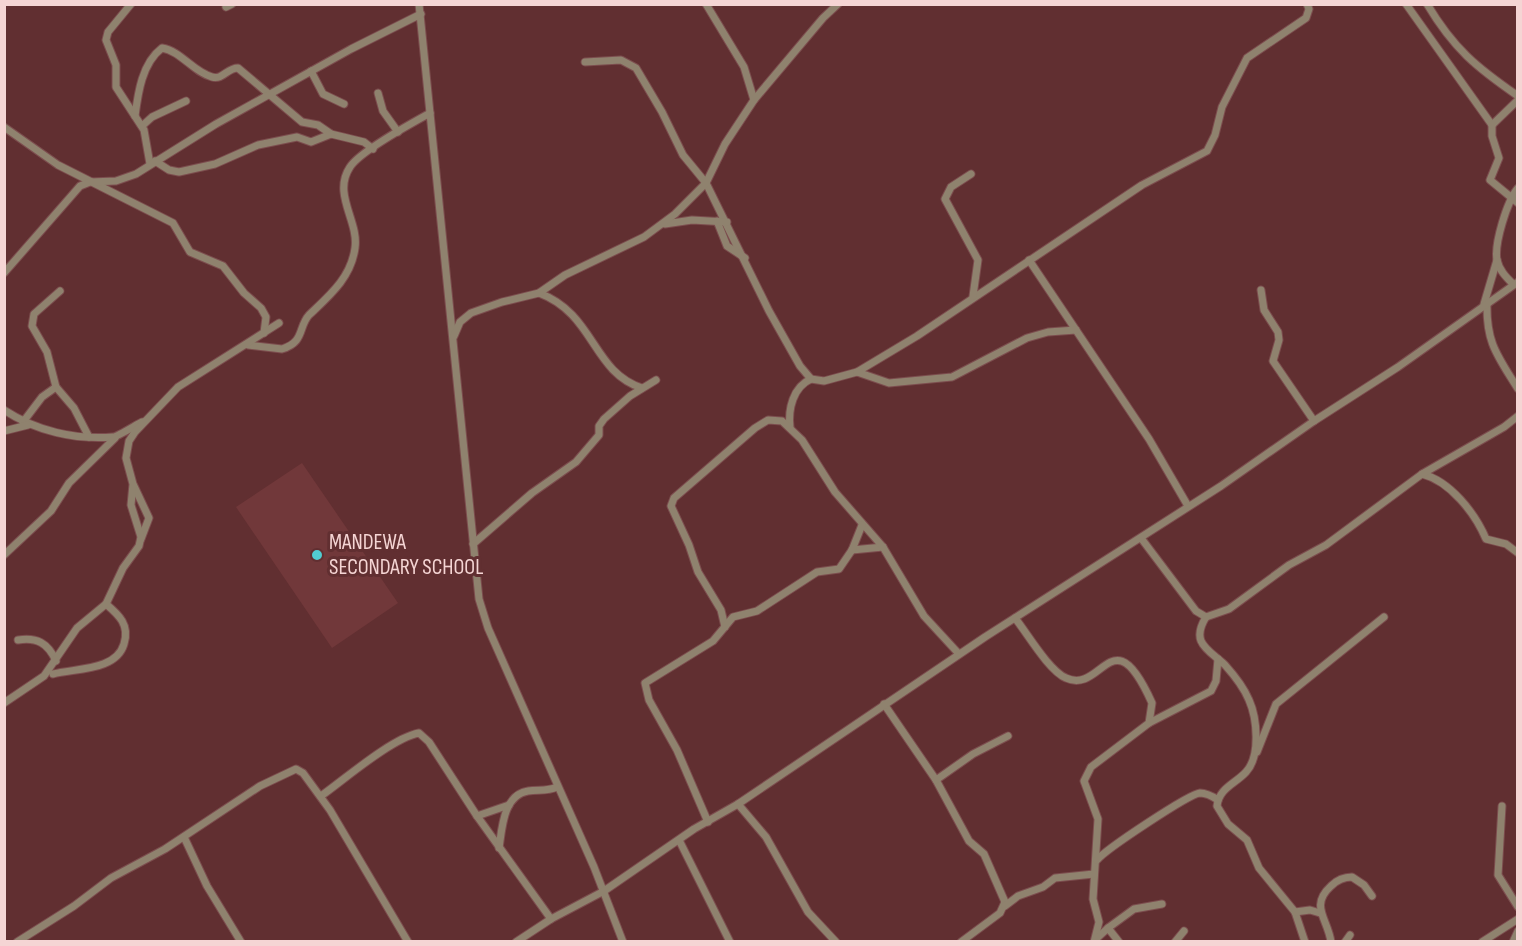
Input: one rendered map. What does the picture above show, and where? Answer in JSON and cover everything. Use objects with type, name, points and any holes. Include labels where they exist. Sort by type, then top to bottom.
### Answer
[{"type":"street","points":[[131,4],[108,32],[106,40],[116,65],[116,87],[142,126],[152,163]]},
{"type":"street","points":[[419,4],[476,582],[482,613],[623,942]]},
{"type":"street","points":[[706,4],[744,67],[754,100]]},
{"type":"street","points":[[453,338],[460,322],[477,310],[539,293],[565,275],[628,246],[662,224],[706,183],[720,153],[754,100],[823,18],[838,4]]},
{"type":"street","points":[[790,427],[788,411],[806,381],[811,379],[836,380],[857,372],[936,324],[973,296],[1142,185],[1207,151],[1215,135],[1222,107],[1241,67],[1260,47],[1306,18],[1310,9],[1307,4]]},
{"type":"street","points":[[1406,4],[1492,125],[1492,136],[1499,158],[1490,180],[1509,198],[1518,203]]},
{"type":"street","points":[[1427,4],[1455,45],[1475,67],[1518,98],[1492,125]]},
{"type":"street","points":[[4,273],[33,243],[76,189],[90,182],[116,181],[152,163],[311,71],[421,14]]},
{"type":"street","points":[[135,116],[137,92],[148,68],[162,48],[173,51],[212,77],[222,77],[232,68],[238,68],[302,122],[318,126],[331,134],[364,142],[373,149]]},
{"type":"street","points":[[585,62],[621,60],[636,68],[662,112],[682,155],[706,183],[745,258],[769,311],[800,366],[811,379]]},
{"type":"street","points":[[311,71],[323,94],[344,104]]},
{"type":"street","points":[[378,93],[383,111],[398,132]]},
{"type":"street","points":[[142,126],[152,117],[186,101]]},
{"type":"street","points":[[248,345],[282,349],[301,336],[307,317],[330,298],[341,282],[355,248],[355,235],[345,203],[345,181],[354,162],[430,113]]},
{"type":"street","points":[[4,127],[58,165],[173,223],[190,252],[223,266],[244,293],[261,308],[266,317],[264,333]]},
{"type":"street","points":[[152,163],[179,172],[215,164],[258,145],[297,137],[311,142],[331,134]]},
{"type":"street","points":[[971,174],[951,188],[945,199],[978,260],[973,296]]},
{"type":"street","points":[[1518,188],[1509,198],[1486,303],[1487,331],[1491,342],[1518,389]]},
{"type":"street","points":[[662,224],[680,220],[727,222]]},
{"type":"street","points":[[717,221],[727,246],[745,258]]},
{"type":"street","points":[[1029,260],[1167,468],[1188,506]]},
{"type":"street","points":[[519,941],[551,919],[603,891],[738,804],[959,654],[1141,538],[1398,367],[1515,283],[1500,268],[1497,260]]},
{"type":"street","points":[[1261,290],[1264,310],[1278,332],[1279,340],[1273,361],[1314,421]]},
{"type":"street","points":[[60,291],[34,314],[31,322],[47,352],[56,387],[74,408],[89,437]]},
{"type":"street","points":[[539,293],[566,307],[576,316],[616,374],[642,388]]},
{"type":"street","points":[[4,703],[44,676],[76,628],[106,604],[123,568],[140,541],[149,518],[133,484],[126,458],[127,448],[144,421],[178,387],[248,345],[279,323]]},
{"type":"street","points":[[857,372],[889,383],[952,377],[1037,334],[1076,330]]},
{"type":"street","points":[[473,544],[532,493],[576,462],[598,435],[599,426],[604,419],[642,388],[656,380]]},
{"type":"street","points":[[4,431],[26,423],[42,397],[56,387]]},
{"type":"street","points":[[4,410],[26,423],[89,437],[115,438]]},
{"type":"street","points":[[1141,538],[1188,602],[1206,617],[1218,615],[1245,599],[1278,573],[1326,544],[1422,474],[1504,427],[1518,416]]},
{"type":"street","points":[[725,627],[717,602],[698,572],[684,532],[672,511],[671,502],[735,442],[764,422],[774,419],[790,427],[802,440],[835,492],[883,547],[924,616],[959,654]]},
{"type":"street","points":[[4,555],[51,511],[69,483],[122,431],[144,421]]},
{"type":"street","points":[[1422,474],[1434,477],[1447,486],[1473,516],[1486,539],[1506,544],[1518,554]]},
{"type":"street","points":[[133,484],[131,505],[140,533],[140,541]]},
{"type":"street","points":[[708,822],[677,750],[649,700],[645,683],[713,641],[733,617],[757,611],[806,577],[839,568],[852,550],[862,525]]},
{"type":"street","points":[[852,550],[883,547]]},
{"type":"street","points":[[53,674],[105,664],[123,649],[126,632],[124,624],[106,604]]},
{"type":"street","points":[[1206,617],[1200,631],[1201,642],[1206,651],[1218,659],[1235,677],[1249,699],[1254,723],[1254,757]]},
{"type":"street","points":[[1305,942],[1295,912],[1259,868],[1247,840],[1221,814],[1218,800],[1226,788],[1247,771],[1276,704],[1384,617]]},
{"type":"street","points":[[1015,618],[1053,666],[1068,680],[1078,681],[1089,677],[1112,660],[1121,660],[1128,664],[1140,679],[1152,703],[1149,723]]},
{"type":"street","points":[[18,639],[32,638],[40,641],[51,651],[56,661]]},
{"type":"street","points":[[1094,941],[1099,922],[1093,899],[1098,819],[1086,789],[1086,774],[1149,723],[1211,691],[1218,659]]},
{"type":"street","points":[[884,704],[936,780],[969,841],[984,854],[1005,906]]},
{"type":"street","points":[[321,796],[380,753],[411,734],[419,733],[429,742],[499,848],[551,919]]},
{"type":"street","points":[[936,780],[973,754],[1008,735]]},
{"type":"street","points":[[17,942],[74,906],[111,878],[184,837],[243,796],[286,771],[296,769],[303,773],[321,796],[408,942]]},
{"type":"street","points":[[477,816],[509,805],[522,793],[556,788]]},
{"type":"street","points":[[1097,860],[1116,843],[1190,796],[1208,794],[1218,800]]},
{"type":"street","points":[[738,804],[766,837],[808,912],[836,942]]},
{"type":"street","points":[[499,848],[509,805]]},
{"type":"street","points":[[1502,806],[1498,875],[1518,907]]},
{"type":"street","points":[[184,837],[207,886],[241,942]]},
{"type":"street","points":[[679,840],[730,942]]},
{"type":"street","points":[[961,942],[1000,913],[1018,896],[1043,887],[1055,878],[1094,874]]},
{"type":"street","points":[[1329,942],[1329,932],[1320,913],[1320,900],[1323,895],[1341,878],[1357,879],[1372,896]]},
{"type":"street","points":[[1094,941],[1134,909],[1162,904]]},
{"type":"street","points":[[1295,912],[1310,910],[1320,913]]},
{"type":"street","points":[[1482,942],[1517,922]]},
{"type":"street","points":[[1108,928],[1119,942]]},
{"type":"street","points":[[1513,942],[1518,931]]},
{"type":"street","points":[[1175,942],[1184,932]]},
{"type":"street","points":[[1344,942],[1350,934]]},
{"type":"shaded area","name":"MANDEWA SECONDARY SCHOOL","points":[[302,463],[398,603],[332,648],[236,507]]},
{"type":"place","name":"MANDEWA SECONDARY SCHOOL","points":[[317,555]]}]
